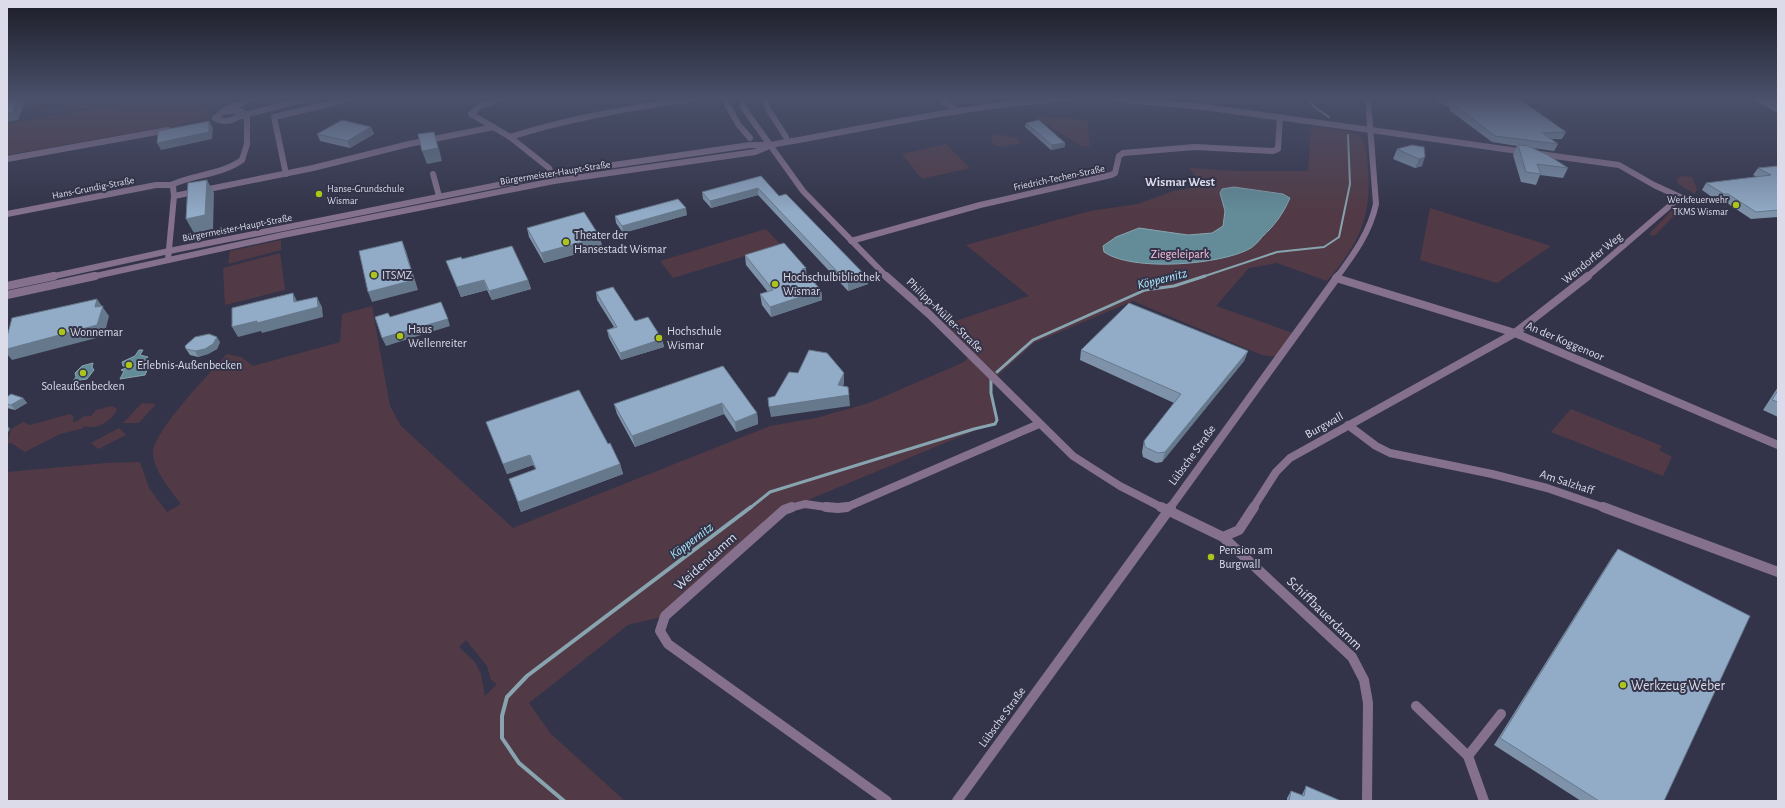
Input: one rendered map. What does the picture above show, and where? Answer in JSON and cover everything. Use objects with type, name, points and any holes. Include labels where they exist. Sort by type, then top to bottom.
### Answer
[{"type":"street","points":[[7,159],[131,137]]},
{"type":"street","points":[[168,260],[174,196],[173,187],[171,185],[183,179],[224,170],[242,160],[245,152],[247,137]]},
{"type":"street","points":[[278,137],[286,174]]},
{"type":"street","points":[[174,196],[286,174],[409,144],[445,137]]},
{"type":"street","points":[[510,137],[549,168],[554,181]]},
{"type":"street","name":"Philipp-Müller-Straße","points":[[763,137],[803,192],[901,290],[929,314],[1073,456],[1120,486],[1169,509]]},
{"type":"street","points":[[770,146],[820,137]]},
{"type":"street","name":"Friedrich-Techen-Straße","points":[[851,241],[952,212],[1048,188],[1115,174],[1119,156],[1123,153],[1195,147],[1272,151],[1278,149],[1279,137]]},
{"type":"street","name":"Lübsche Straße","points":[[957,801],[1361,244],[1373,219],[1376,198],[1371,137]]},
{"type":"street","name":"Wendorfer Weg","points":[[1418,137],[1618,165],[1654,185],[1680,197],[1598,268],[1515,333]]},
{"type":"street","name":"Bürgermeister-Haupt-Straße","points":[[7,286],[169,251],[552,174],[750,145],[770,146]]},
{"type":"street","name":"Bürgermeister-Haupt-Straße","points":[[7,295],[283,235],[554,181],[755,152],[770,146]]},
{"type":"street","points":[[433,174],[440,196]]},
{"type":"street","name":"Hans-Grundig-Straße","points":[[7,214],[156,184],[171,185]]},
{"type":"street","name":"An der Koggenoor","points":[[1336,278],[1515,333],[1778,445]]},
{"type":"street","name":"Burgwall","points":[[1223,537],[1239,530],[1276,472],[1290,458],[1515,333]]},
{"type":"street","name":"Weidendamm","points":[[887,801],[668,644],[660,631],[665,616],[784,510],[799,504],[812,504],[836,509],[844,508],[1039,424]]},
{"type":"street","name":"Am Salzhaff","points":[[1348,425],[1376,446],[1390,453],[1492,474],[1547,488],[1604,507],[1778,572]]},
{"type":"street","points":[[1169,509],[1223,537]]},
{"type":"street","name":"Schiffbauerdamm","points":[[1223,537],[1352,657],[1364,680],[1368,703],[1367,801]]},
{"type":"street","points":[[1416,706],[1468,756],[1484,801]]},
{"type":"street","points":[[1468,756],[1501,714]]},
{"type":"green space","points":[[7,137],[109,137],[7,155]]},
{"type":"green space","points":[[992,137],[1009,137],[1017,138],[1021,143],[1001,147],[993,144],[991,139]]},
{"type":"green space","points":[[1066,137],[1089,137],[1090,146],[1081,146]]},
{"type":"green space","name":"Ziegeleipark","points":[[1310,137],[1359,137],[1363,141],[1366,152],[1369,185],[1368,201],[1361,229],[1347,255],[1327,281],[1277,263],[1249,268],[1216,306],[1296,334],[1279,357],[1262,355],[1133,301],[1034,343],[994,379],[990,390],[996,418],[993,423],[784,510],[665,616],[628,625],[529,703],[551,734],[625,801],[7,801],[7,472],[106,463],[140,462],[149,488],[167,512],[181,504],[160,474],[154,461],[153,454],[155,444],[172,417],[184,402],[227,354],[241,357],[253,366],[340,342],[342,314],[372,306],[390,406],[401,426],[513,528],[770,426],[816,418],[869,403],[964,362],[970,355],[941,326],[1029,296],[966,245],[1090,211],[1138,204],[1173,191],[1204,186],[1189,168],[1238,171],[1308,171]],"holes":[[[466,640],[487,666],[491,680],[497,684],[485,696],[481,674],[475,662],[459,647]]]},
{"type":"green space","points":[[946,144],[970,168],[922,179],[902,154]]},
{"type":"green space","points":[[1682,176],[1692,177],[1697,189],[1695,194],[1678,184],[1676,179]]},
{"type":"green space","points":[[1430,208],[1551,246],[1497,283],[1420,260]]},
{"type":"green space","points":[[1671,211],[1678,212],[1654,236],[1649,234]]},
{"type":"green space","points":[[766,229],[781,245],[673,278],[660,261]]},
{"type":"green space","points":[[281,240],[281,250],[228,264],[230,251]]},
{"type":"green space","points":[[280,253],[285,290],[225,305],[223,268]]},
{"type":"green space","points":[[142,403],[156,404],[139,423],[123,423]]},
{"type":"green space","points":[[112,406],[117,410],[115,414],[108,421],[99,426],[85,426],[81,429],[60,434],[25,452],[11,443],[7,443],[11,429],[23,422],[30,425],[70,414],[73,416],[73,422],[75,422],[88,415],[91,416],[96,410]]},
{"type":"green space","points":[[1571,409],[1662,446],[1659,450],[1672,457],[1663,476],[1551,432]]},
{"type":"green space","points":[[119,428],[126,435],[98,449],[91,443]]},
{"type":"shaded area","points":[[1234,187],[1283,194],[1290,198],[1275,224],[1251,248],[1238,254],[1220,259],[1177,264],[1135,262],[1117,258],[1104,252],[1103,246],[1116,237],[1139,228],[1188,235],[1212,233],[1223,226],[1225,211],[1220,193],[1222,189]]},
{"type":"shaded area","name":"Erlebnis-Außenbecken","points":[[139,350],[143,350],[140,355],[148,357],[145,361],[135,365],[144,364],[144,367],[148,368],[145,375],[120,379],[124,371],[121,370],[131,366],[123,366],[122,362],[135,356]]},
{"type":"shaded area","name":"Soleaußenbecken","points":[[93,363],[92,367],[94,370],[87,379],[73,381],[76,377],[75,373],[82,366]]},
{"type":"building","points":[[158,137],[187,137],[157,143]]},
{"type":"building","points":[[329,137],[354,137],[347,141]]},
{"type":"building","points":[[419,137],[435,137],[438,148],[422,151]]},
{"type":"building","points":[[1042,137],[1058,137],[1065,143],[1052,145]]},
{"type":"building","points":[[1501,137],[1548,137],[1558,144]]},
{"type":"building","points":[[1412,145],[1424,147],[1425,157],[1419,159],[1397,149]]},
{"type":"building","points":[[1518,145],[1528,146],[1548,155],[1568,168],[1537,164],[1541,174],[1526,172]]},
{"type":"building","points":[[1778,166],[1778,210],[1756,212],[1728,194],[1724,194],[1706,183],[1771,175],[1758,168]]},
{"type":"building","points":[[761,176],[779,196],[786,194],[867,277],[848,283],[758,188],[710,201],[702,192]]},
{"type":"building","points":[[207,180],[205,215],[186,219],[188,183]]},
{"type":"building","points":[[678,199],[686,208],[622,226],[615,216]]},
{"type":"building","name":"Theater der Hansestadt Wismar","points":[[584,212],[600,237],[541,253],[527,228]]},
{"type":"building","points":[[402,241],[414,280],[368,292],[359,251]]},
{"type":"building","points":[[784,243],[806,268],[802,269],[821,290],[770,307],[760,294],[773,290],[745,255]]},
{"type":"building","points":[[512,246],[528,280],[489,291],[484,280],[457,287],[446,261],[461,257],[462,259]]},
{"type":"building","points":[[613,287],[635,321],[648,317],[662,339],[620,353],[607,330],[617,327],[596,292]]},
{"type":"building","points":[[293,293],[294,302],[317,297],[318,307],[257,323],[257,321],[232,327],[232,308]]},
{"type":"building","points":[[97,299],[95,307],[103,306],[97,325],[7,349],[7,337],[12,318]]},
{"type":"building","points":[[441,302],[448,319],[382,338],[375,317],[388,313],[390,317]]},
{"type":"building","points":[[1129,303],[1248,351],[1165,452],[1158,453],[1145,447],[1144,441],[1181,394],[1081,350]]},
{"type":"building","points":[[209,334],[217,337],[213,344],[205,349],[195,351],[186,349],[185,346],[195,337]]},
{"type":"building","points":[[809,350],[827,353],[844,373],[838,385],[848,387],[849,395],[769,407],[768,398],[775,396],[789,372],[798,373]]},
{"type":"building","points":[[723,366],[757,413],[735,422],[722,403],[632,436],[614,404]]},
{"type":"building","points":[[579,390],[608,444],[610,443],[620,464],[518,502],[509,479],[536,469],[530,455],[503,464],[486,422]]},
{"type":"building","points":[[1778,390],[1778,402],[1772,400]]},
{"type":"building","points":[[11,394],[23,398],[11,405],[7,404],[7,397]]},
{"type":"building","name":"Werkzeug Weber","points":[[1618,549],[1750,616],[1664,801],[1599,801],[1500,738]]},
{"type":"building","points":[[1306,786],[1341,801],[1289,801],[1291,791],[1304,796]]},
{"type":"waterway","name":"Köppernitz","points":[[1205,276],[1277,252],[1324,247],[1339,237],[1350,184],[1348,137]]},
{"type":"waterway","name":"Köppernitz","points":[[997,372],[1033,340],[1145,290],[1174,286],[1205,276]]},
{"type":"waterway","name":"Köppernitz","points":[[750,508],[770,492],[974,429],[995,424],[997,420],[991,393],[991,379]]},
{"type":"waterway","name":"Köppernitz","points":[[564,801],[519,763],[502,738],[502,716],[507,697],[527,676],[751,507]]},
{"type":"place","name":"Hanse-Grundschule Wismar","points":[[319,194]]},
{"type":"place","name":"Werkfeuerwehr TKMS Wismar","points":[[1736,205]]},
{"type":"place","name":"Theater der Hansestadt Wismar","points":[[566,242]]},
{"type":"place","name":"ITSMZ","points":[[374,275]]},
{"type":"place","name":"Hochschulbibliothek Wismar","points":[[775,284]]},
{"type":"place","name":"Wonnemar","points":[[62,332]]},
{"type":"place","name":"Haus Wellenreiter","points":[[400,336]]},
{"type":"place","name":"Hochschule Wismar","points":[[659,338]]},
{"type":"place","name":"Erlebnis-Außenbecken","points":[[129,365]]},
{"type":"place","name":"Soleaußenbecken","points":[[83,373]]},
{"type":"place","name":"Pension am Burgwall","points":[[1211,557]]},
{"type":"place","name":"Werkzeug Weber","points":[[1623,685]]},
{"type":"district","name":"Wismar West","points":[[1180,181]]}]
